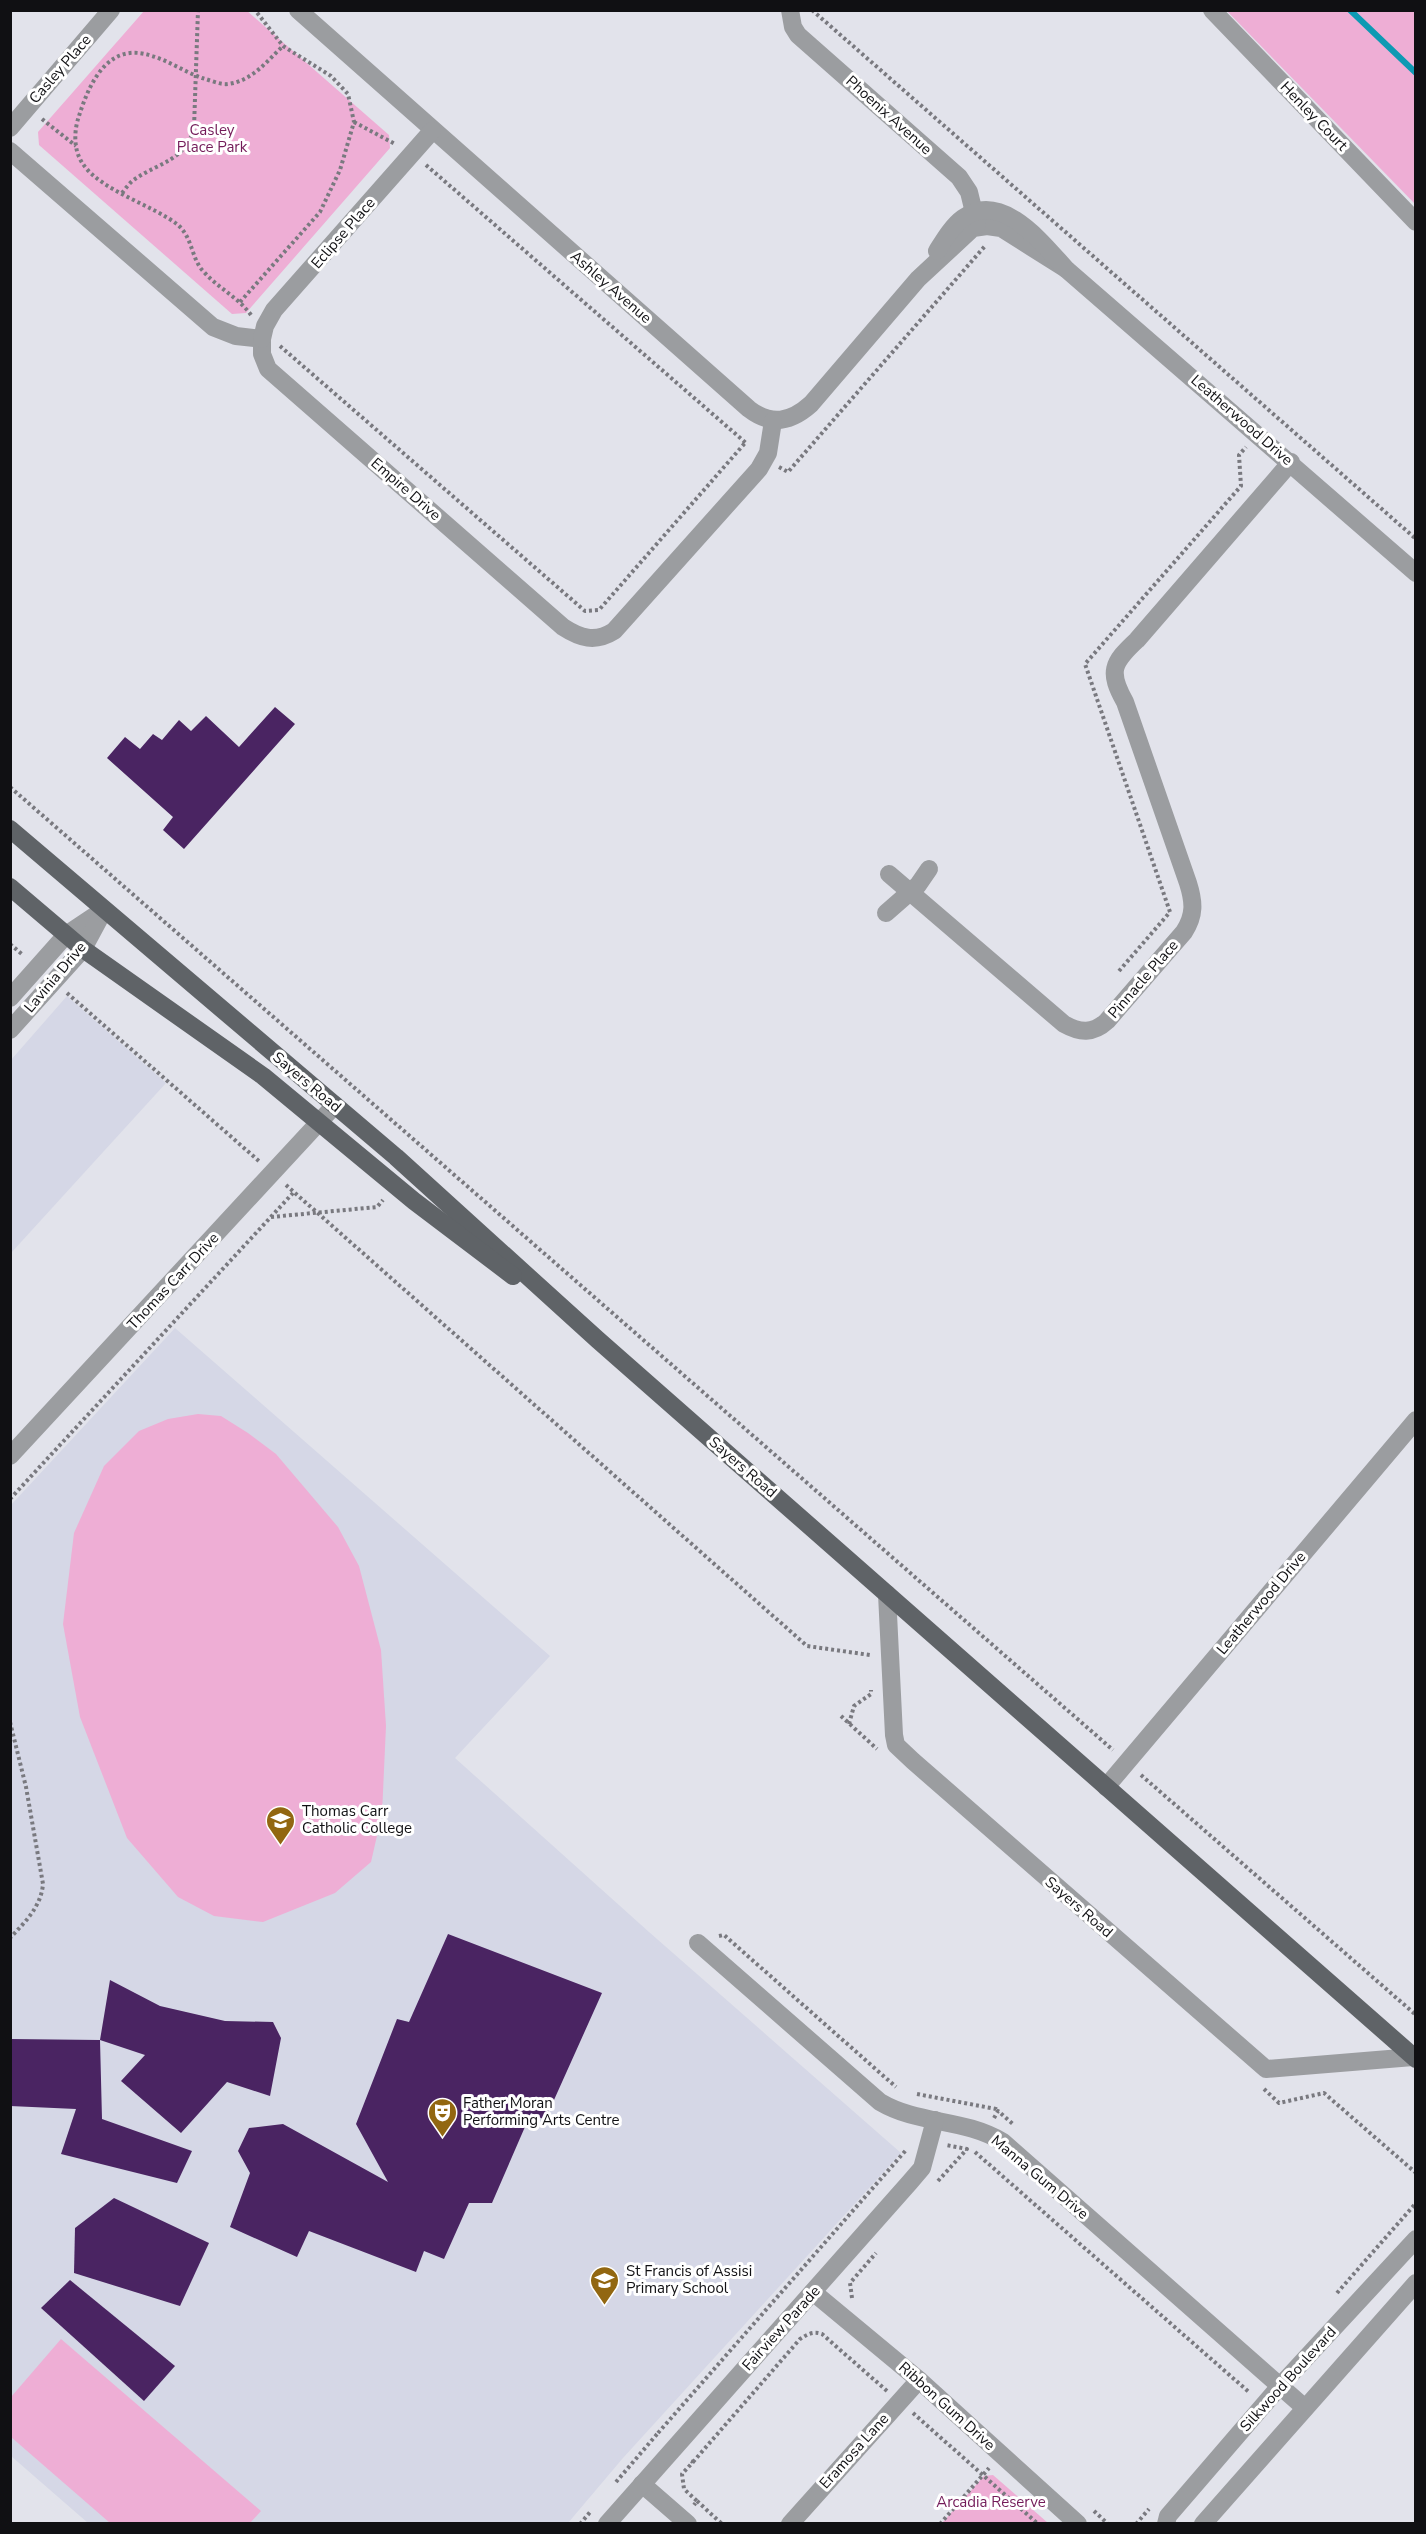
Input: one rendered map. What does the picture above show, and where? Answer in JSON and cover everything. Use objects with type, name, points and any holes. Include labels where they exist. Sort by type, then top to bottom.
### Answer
[{"type":"main road","name":"Sayers Road","points":[[10,829],[396,1157],[598,1340],[1414,2058]]},
{"type":"main road","name":"Sayers Road","points":[[10,886],[83,949],[263,1076],[397,1186],[598,1340]]},
{"type":"street","name":"Casley Place","points":[[10,128],[111,10]]},
{"type":"street","name":"Ashley Avenue","points":[[298,10],[432,131],[749,409],[773,421]]},
{"type":"street","name":"Phoenix Avenue","points":[[790,10],[793,27],[798,35],[959,177],[969,192],[976,220]]},
{"type":"street","name":"Henley Court","points":[[1212,10],[1416,222]]},
{"type":"street","name":"Eclipse Place","points":[[262,335],[274,310],[432,131]]},
{"type":"street","points":[[10,151],[213,327],[236,336],[262,335]]},
{"type":"street","points":[[773,421],[789,419],[811,404],[918,279],[969,230],[976,220],[1006,223]]},
{"type":"street","name":"Leatherwood Drive","points":[[1006,223],[1033,235],[1066,269],[1291,462],[1416,573]]},
{"type":"street","name":"Empire Drive","points":[[262,335],[262,354],[268,369],[563,627],[588,639],[602,637],[614,631],[759,469],[772,439],[773,421]]},
{"type":"street","name":"Pinnacle Place","points":[[889,873],[1064,1024],[1084,1032],[1103,1024],[1184,932],[1191,920],[1194,906],[1125,702],[1122,677],[1137,640],[1291,462]]},
{"type":"street","points":[[886,914],[910,893],[929,869]]},
{"type":"street","name":"Lavinia Drive","points":[[10,998],[66,935],[104,910]]},
{"type":"street","name":"Lavinia Drive","points":[[10,1030],[83,949],[104,910]]},
{"type":"street","name":"Thomas Carr Drive","points":[[10,1456],[335,1105]]},
{"type":"street","name":"Leatherwood Drive","points":[[1106,1786],[1416,1420]]},
{"type":"street","name":"Sayers Road","points":[[887,1594],[894,1735],[896,1745],[921,1769],[1266,2069],[1414,2058]]},
{"type":"street","name":"Manna Gum Drive","points":[[698,1943],[880,2102],[896,2111],[972,2127],[1003,2142],[1305,2408]]},
{"type":"street","name":"Fairview Parade","points":[[608,2523],[922,2168],[935,2120]]},
{"type":"street","name":"Silkwood Boulevard","points":[[1166,2523],[1168,2516],[1280,2386],[1416,2239]]},
{"type":"street","name":"Silkwood Boulevard","points":[[1203,2523],[1416,2283]]},
{"type":"street","name":"Ribbon Gum Drive","points":[[813,2292],[918,2380],[1078,2523]]},
{"type":"street","name":"Eramosa Lane","points":[[790,2523],[918,2380]]},
{"type":"street","points":[[642,2484],[688,2523]]},
{"type":"path","points":[[122,193],[133,179],[177,156],[190,142],[194,128],[198,10]]},
{"type":"path","points":[[240,302],[320,212],[340,170],[354,122],[348,94],[331,76],[283,46],[255,10]]},
{"type":"path","points":[[812,10],[1416,539]]},
{"type":"path","points":[[283,46],[246,80],[225,85],[197,76],[151,55],[126,52],[106,61],[84,100],[75,129],[76,147],[82,164],[100,180],[181,227],[190,242],[195,261],[203,272],[240,302],[262,335],[585,611],[599,610],[745,443]]},
{"type":"path","points":[[354,122],[413,153],[745,443],[788,472],[1027,198]]},
{"type":"path","points":[[1119,970],[1170,912],[1085,664],[1242,486],[1239,455],[1273,414]]},
{"type":"path","points":[[10,788],[414,1138],[1416,2015]]},
{"type":"path","points":[[53,981],[807,1646],[870,1654],[870,1664]]},
{"type":"path","points":[[396,1157],[414,1138]]},
{"type":"path","points":[[270,1218],[377,1207],[397,1186]]},
{"type":"path","points":[[10,1498],[293,1192]]},
{"type":"path","points":[[849,1724],[854,1706],[872,1694],[871,1684]]},
{"type":"path","points":[[10,1722],[26,1787],[43,1884],[42,1896],[38,1904],[10,1938]]},
{"type":"path","points":[[698,1943],[724,1935],[901,2092]]},
{"type":"path","points":[[913,2094],[998,2111]]},
{"type":"path","points":[[658,2433],[914,2140],[976,2152],[1250,2393]]},
{"type":"path","points":[[936,2184],[967,2149]]},
{"type":"path","points":[[860,2305],[851,2297],[850,2283],[881,2247]]},
{"type":"path","points":[[940,2523],[1000,2454]]},
{"type":"path","points":[[697,2501],[722,2523]]},
{"type":"path","points":[[1091,2508],[1108,2523]]},
{"type":"path","points":[[580,2523],[593,2509]]},
{"type":"shaded area","points":[[67,996],[166,1083],[11,1253],[11,1060]]},
{"type":"shaded area","name":"Thomas Carr Catholic College","points":[[175,1328],[550,1656],[455,1758],[901,2153],[623,2458],[568,2523],[88,2523],[11,2456],[10,1506]]},
{"type":"green space","name":"Casley Place Park","points":[[246,10],[389,135],[390,148],[246,313],[232,314],[39,145],[38,132],[144,11]]},
{"type":"green space","points":[[1227,11],[1415,11],[1415,204]]},
{"type":"green space","points":[[198,1414],[221,1416],[276,1454],[338,1527],[359,1566],[381,1650],[386,1726],[382,1814],[371,1862],[335,1893],[263,1922],[214,1916],[178,1897],[127,1838],[80,1717],[63,1624],[74,1533],[104,1466],[139,1431],[168,1419]]},
{"type":"green space","points":[[61,2339],[261,2511],[250,2523],[110,2523],[11,2437],[11,2397]]},
{"type":"green space","name":"Arcadia Reserve","points":[[993,2475],[1048,2523],[942,2523],[984,2476]]},
{"type":"building","points":[[275,707],[295,724],[184,849],[163,830],[173,817],[107,758],[125,737],[140,749],[153,734],[162,740],[179,720],[191,731],[206,716],[239,747]]},
{"type":"building","points":[[448,1934],[602,1993],[545,2120],[531,2113],[492,2203],[469,2203],[444,2259],[424,2251],[416,2272],[309,2231],[297,2257],[230,2227],[250,2173],[238,2151],[249,2128],[283,2124],[388,2182],[356,2124],[397,2019],[409,2022]]},
{"type":"building","points":[[110,1980],[160,2006],[225,2021],[273,2022],[281,2038],[270,2096],[227,2082],[181,2133],[121,2081],[145,2055],[100,2040]]},
{"type":"building","points":[[10,2039],[100,2040],[102,2119],[192,2151],[177,2183],[61,2154],[76,2109],[10,2106]]},
{"type":"building","points":[[114,2198],[209,2243],[180,2306],[74,2273],[75,2228]]},
{"type":"building","points":[[70,2280],[175,2366],[144,2401],[41,2308]]},
{"type":"waterway","points":[[1350,10],[1416,73]]},
{"type":"place","name":"Thomas Carr Catholic College","points":[[281,1846]]},
{"type":"place","name":"Father Moran Performing Arts Centre","points":[[442,2138]]},
{"type":"place","name":"St Francis of Assisi Primary School","points":[[605,2306]]}]
